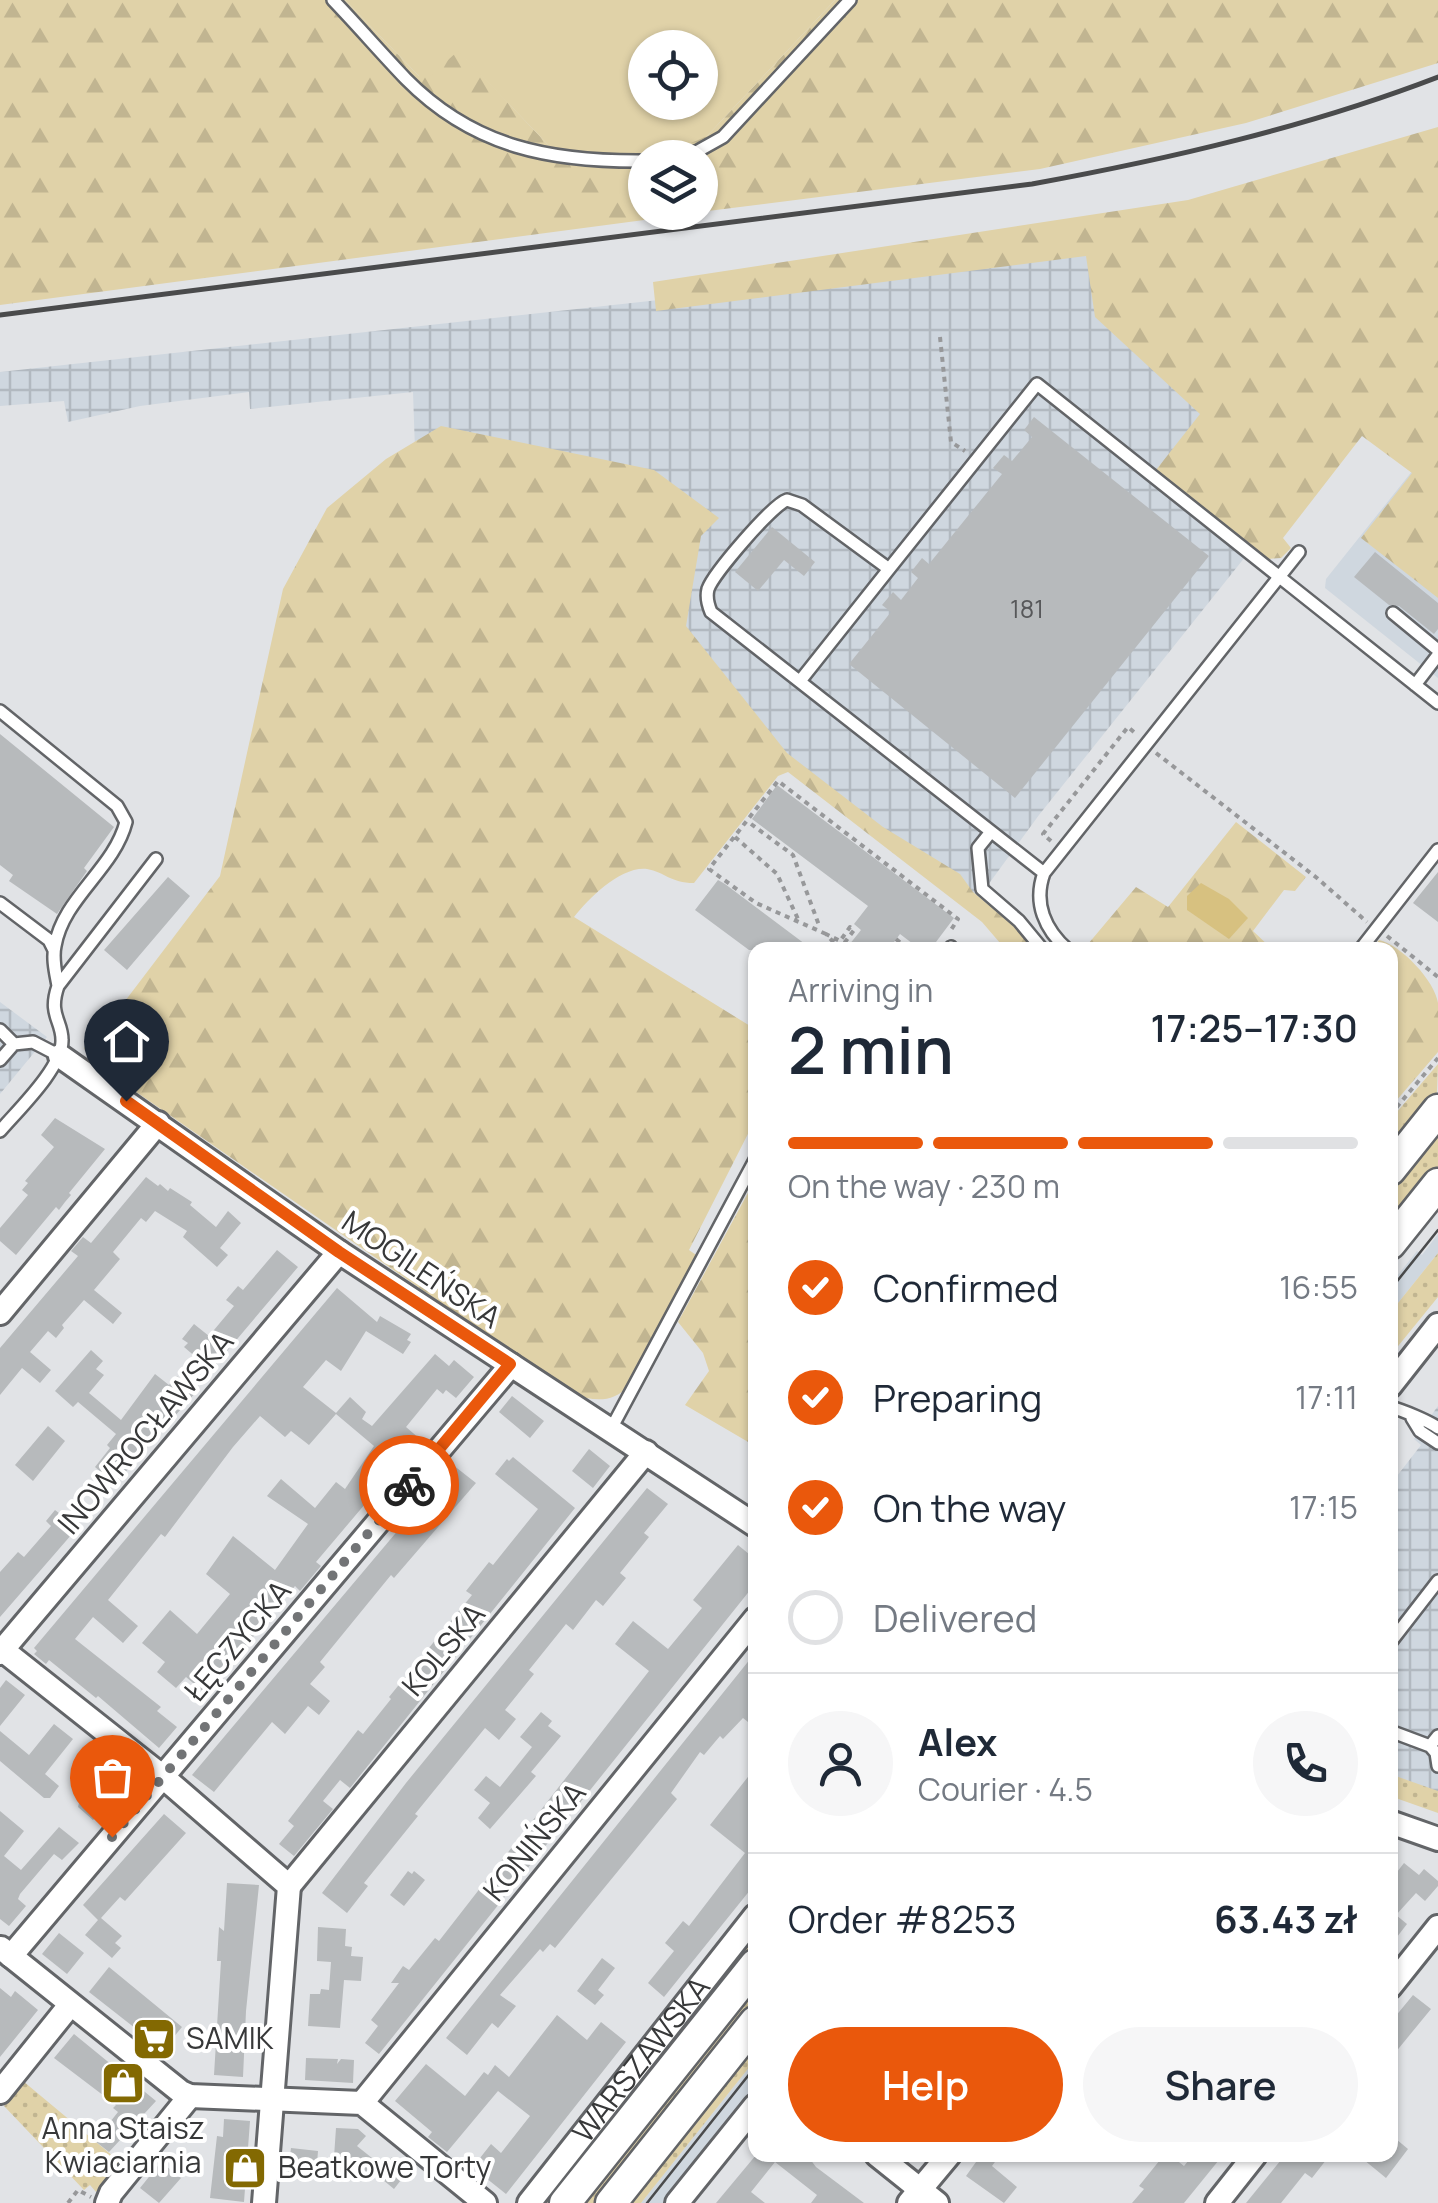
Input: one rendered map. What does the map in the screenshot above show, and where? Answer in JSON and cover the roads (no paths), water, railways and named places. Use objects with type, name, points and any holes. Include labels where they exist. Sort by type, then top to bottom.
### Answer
[{"type":"main road","points":[[1398,1160],[1438,1110]]},
{"type":"main road","points":[[1398,1234],[1438,1184]]},
{"type":"main road","name":"WARSZAWSKA","points":[[565,2203],[748,1973]]},
{"type":"main road","points":[[610,2203],[748,2031]]},
{"type":"street","name":"MOGILEŃSKA","points":[[60,1056],[339,1252],[748,1520]]},
{"type":"street","points":[[0,1312],[158,1123]]},
{"type":"street","name":"INOWROCŁAWSKA","points":[[1,1650],[339,1252]]},
{"type":"street","points":[[1398,1376],[1438,1325]]},
{"type":"street","name":"ŁĘCZYCKA","points":[[6,1952],[164,1777],[510,1364]]},
{"type":"street","name":"KOLSKA","points":[[289,1886],[646,1452]]},
{"type":"street","name":"KONIŃSKA","points":[[362,2103],[748,1628]]},
{"type":"street","points":[[1,1650],[164,1777],[289,1886],[264,2203]]},
{"type":"street","points":[[1398,1825],[1438,1839]]},
{"type":"street","name":"WARSZAWSKA","points":[[528,2203],[748,1925]]},
{"type":"street","points":[[1398,1976],[1438,1926]]},
{"type":"street","points":[[6,1952],[173,2088],[190,2096],[362,2103],[485,2203]]},
{"type":"street","points":[[0,2092],[70,2005]]},
{"type":"street","points":[[101,2201],[190,2096]]},
{"type":"street","points":[[677,2203],[748,2115]]},
{"type":"street","points":[[884,2162],[922,2198],[945,2162]]},
{"type":"street","points":[[1216,2203],[1249,2162]]},
{"type":"lane","points":[[333,0],[422,94],[487,137],[542,154],[628,160]]},
{"type":"lane","points":[[715,140],[732,128],[850,0]]},
{"type":"lane","points":[[800,681],[1038,384],[1438,703]]},
{"type":"lane","points":[[889,569],[802,504],[787,500],[771,508],[726,564],[709,587],[707,604],[711,612],[775,665],[1044,873]]},
{"type":"lane","points":[[1060,942],[1049,930],[1040,908],[1044,873],[1299,552]]},
{"type":"lane","points":[[1393,613],[1437,657],[1414,684]]},
{"type":"lane","points":[[0,711],[117,806],[126,822],[121,841],[62,921],[54,950]]},
{"type":"lane","points":[[990,833],[978,848],[982,889],[1036,942]]},
{"type":"lane","points":[[1366,942],[1438,850]]},
{"type":"lane","points":[[0,1131],[60,1056],[63,1036],[54,1022],[58,986],[156,859]]},
{"type":"lane","points":[[0,903],[49,940],[58,986]]},
{"type":"lane","points":[[0,1030],[14,1044]]},
{"type":"lane","points":[[0,1060],[14,1044],[33,1042],[60,1056]]},
{"type":"lane","points":[[611,1429],[748,1173]]},
{"type":"lane","points":[[1398,1411],[1438,1428]]},
{"type":"lane","points":[[1412,1418],[1420,1431],[1438,1443]]},
{"type":"lane","points":[[1398,1632],[1438,1581]]},
{"type":"lane","points":[[1398,1733],[1434,1741],[1438,1766]]},
{"type":"tram line","points":[[1398,1280],[1438,1230]]},
{"type":"tram line","points":[[647,2203],[748,2076]]},
{"type":"railway","points":[[0,315],[1032,184],[1238,140],[1438,77]]},
{"type":"place","name":"SAMIK","points":[[154,2039]]},
{"type":"place","name":"Anna Staisz Kwiaciarnia","points":[[123,2083]]},
{"type":"place","name":"Beatkowe Torty","points":[[245,2168]]}]
